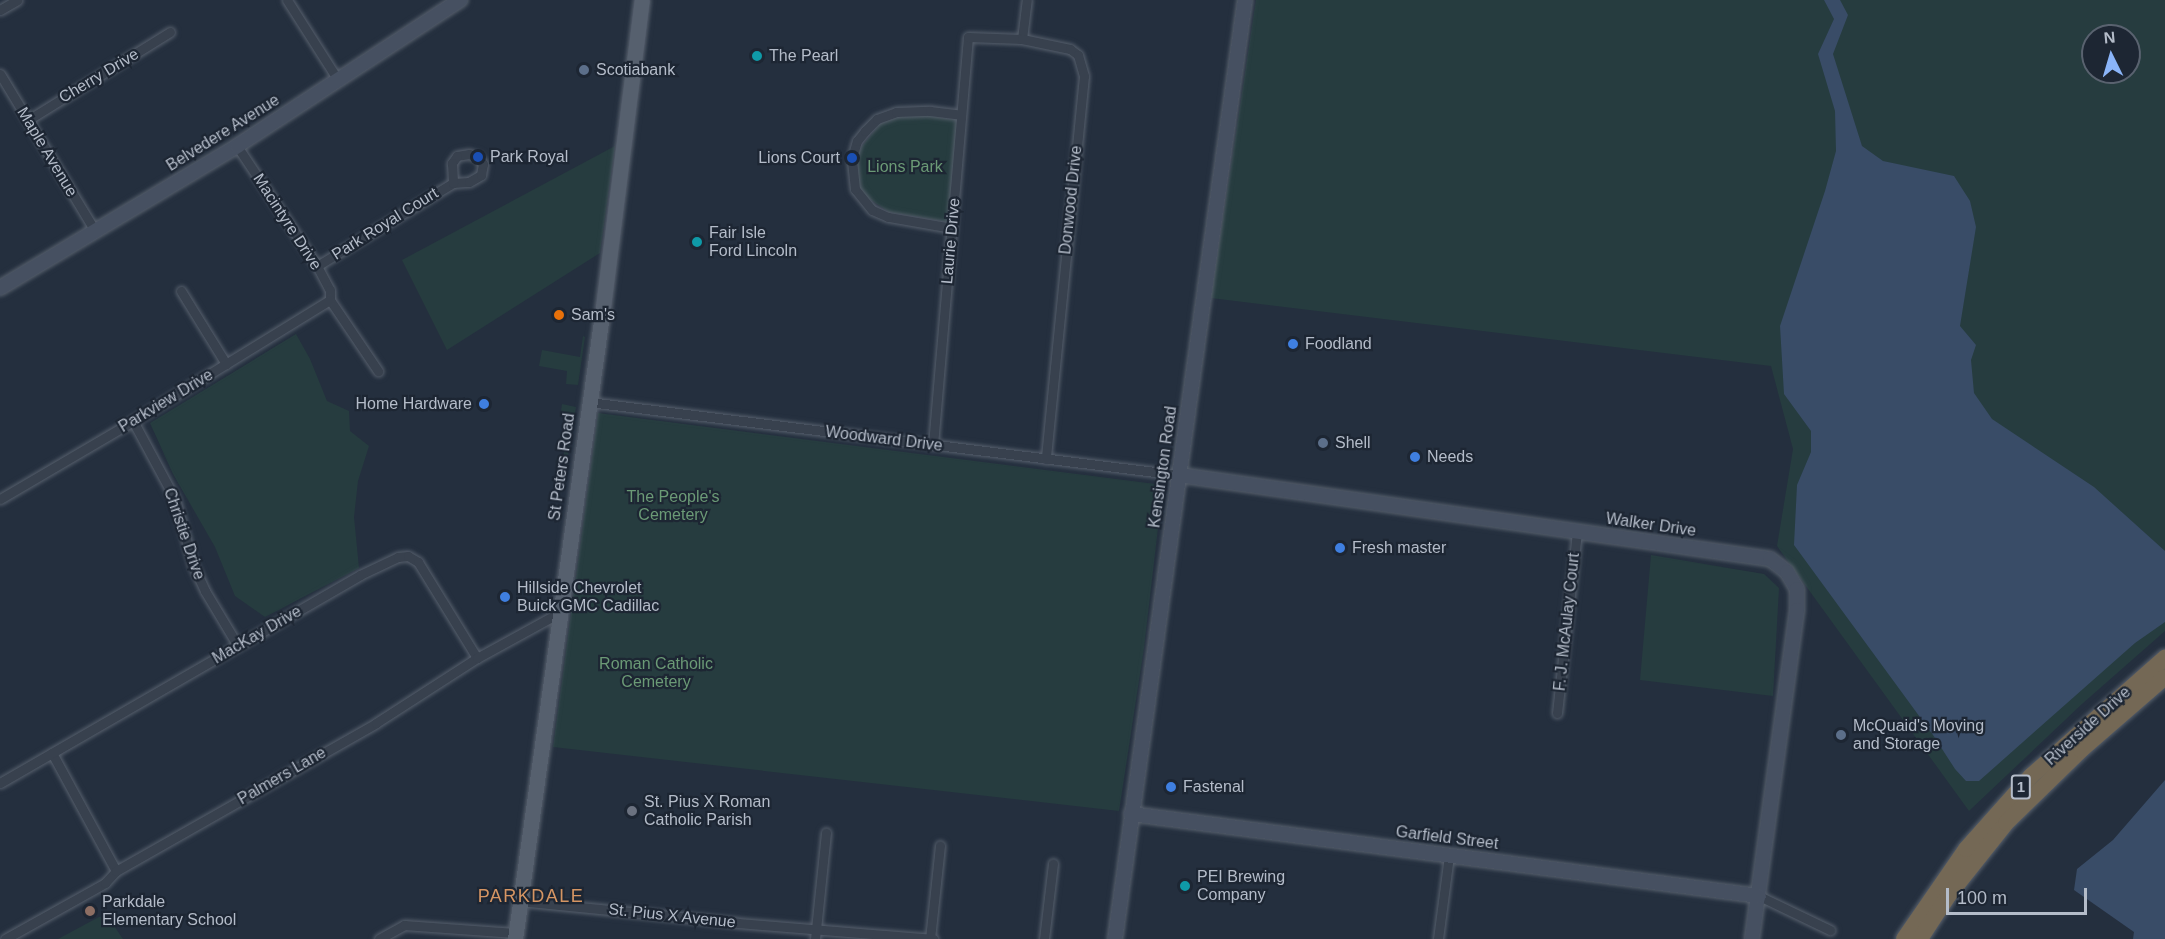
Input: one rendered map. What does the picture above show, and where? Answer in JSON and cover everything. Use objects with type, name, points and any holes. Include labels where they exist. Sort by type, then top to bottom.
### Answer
[{"type":"highway","name":"Riverside Drive","points":[[1904,939],[1966,849],[2031,776],[2165,658]]},
{"type":"highway","name":"Riverside Drive","points":[[1920,939],[1955,887],[2006,823],[2081,750],[2165,677]]},
{"type":"main road","name":"St Peters Road","points":[[515,936],[642,0]]},
{"type":"street","points":[[0,10],[17,0]]},
{"type":"street","points":[[287,0],[338,80]]},
{"type":"street","name":"Belvedere Avenue","points":[[0,288],[237,146],[460,0]]},
{"type":"street","points":[[1022,39],[1027,0]]},
{"type":"street","name":"Kensington Road","points":[[1115,939],[1245,0]]},
{"type":"street","name":"Cherry Drive","points":[[28,120],[170,32]]},
{"type":"street","name":"Donwood Drive","points":[[968,37],[1022,39],[1070,50],[1078,55],[1084,76],[1046,459]]},
{"type":"street","name":"Laurie Drive","points":[[933,445],[968,37]]},
{"type":"street","name":"Maple Avenue","points":[[0,74],[3,85],[28,120],[95,231]]},
{"type":"street","points":[[952,228],[888,217],[872,210],[855,189],[851,173],[852,158],[857,141],[877,119],[896,112],[930,111],[961,115]]},
{"type":"street","name":"Macintyre Drive","points":[[237,146],[317,266],[330,290],[330,300]]},
{"type":"street","name":"Park Royal Court","points":[[317,266],[453,183]]},
{"type":"street","points":[[181,291],[226,364]]},
{"type":"street","points":[[330,300],[378,371]]},
{"type":"street","name":"Parkview Drive","points":[[0,499],[133,421],[330,300]]},
{"type":"street","name":"Woodward Drive","points":[[589,402],[1179,475]]},
{"type":"street","name":"Christie Drive","points":[[133,421],[176,499],[193,566],[238,646]]},
{"type":"street","name":"Walker Drive","points":[[1179,475],[1770,559],[1787,572],[1797,589],[1797,610],[1759,896]]},
{"type":"street","name":"F. J. McAulay Court","points":[[1557,713],[1577,532]]},
{"type":"street","name":"MacKay Drive","points":[[0,783],[389,560],[408,556],[418,562],[477,658]]},
{"type":"street","name":"Palmers Lane","points":[[5,939],[105,883],[116,871],[376,723],[477,658],[559,613]]},
{"type":"street","points":[[52,753],[116,871]]},
{"type":"street","name":"Garfield Street","points":[[1131,814],[1759,896],[1830,930]]},
{"type":"street","points":[[815,934],[826,833]]},
{"type":"street","points":[[932,939],[940,846]]},
{"type":"street","points":[[1438,939],[1449,855]]},
{"type":"street","points":[[1044,939],[1053,864]]},
{"type":"street","points":[[1752,939],[1759,896]]},
{"type":"street","name":"St. Pius X Avenue","points":[[519,901],[815,934],[932,939]]},
{"type":"street","points":[[379,939],[404,925],[515,936]]},
{"type":"green space","points":[[1256,0],[2165,0],[2165,631],[2082,704],[1969,811],[1777,546],[1793,449],[1771,366],[1211,298]]},
{"type":"green space","name":"Lions Park","points":[[896,116],[929,116],[957,120],[948,222],[889,212],[865,196],[859,186],[857,158],[862,146],[880,124]]},
{"type":"green space","points":[[615,146],[600,253],[447,350],[402,260]]},
{"type":"green space","points":[[296,334],[310,359],[327,401],[349,411],[350,431],[369,446],[358,481],[354,517],[359,568],[265,617],[235,596],[215,547],[173,474],[150,423]]},
{"type":"green space","points":[[583,336],[585,337],[578,385],[566,384],[567,371],[539,366],[542,350],[580,357]]},
{"type":"green space","points":[[562,404],[576,407],[566,466],[556,464],[557,458],[563,459],[569,413],[561,411]]},
{"type":"green space","points":[[598,413],[1163,485],[1144,648],[1119,811],[553,747]]},
{"type":"green space","points":[[1651,555],[1764,574],[1779,588],[1773,696],[1640,680]]},
{"type":"green space","points":[[99,917],[108,917],[123,939],[58,939]]},
{"type":"water","points":[[1824,0],[1840,0],[1848,15],[1833,54],[1862,146],[1883,161],[1954,176],[1970,201],[1976,227],[1960,326],[1976,345],[1971,360],[1974,393],[1992,419],[2094,487],[2165,551],[2165,622],[2135,643],[1979,781],[1966,781],[1955,769],[1933,735],[1794,545],[1797,485],[1811,452],[1811,431],[1784,394],[1780,326],[1836,151],[1835,111],[1818,54],[1834,19]]},
{"type":"water","points":[[2165,780],[2165,939],[2133,939],[2134,932],[2074,890],[2077,869],[2113,840]]},
{"type":"place","name":"The Pearl","points":[[757,56]]},
{"type":"place","name":"Scotiabank","points":[[584,70]]},
{"type":"place","name":"Park Royal","points":[[478,157]]},
{"type":"place","name":"Lions Court","points":[[852,158]]},
{"type":"place","name":"Fair Isle Ford Lincoln","points":[[697,242]]},
{"type":"place","name":"Sam's","points":[[559,315]]},
{"type":"place","name":"Foodland","points":[[1293,344]]},
{"type":"place","name":"Home Hardware","points":[[484,404]]},
{"type":"place","name":"Shell","points":[[1323,443]]},
{"type":"place","name":"Needs","points":[[1415,457]]},
{"type":"place","name":"Fresh master","points":[[1340,548]]},
{"type":"place","name":"Hillside Chevrolet Buick GMC Cadillac","points":[[505,597]]},
{"type":"place","name":"McQuaid's Moving and Storage","points":[[1841,735]]},
{"type":"place","name":"Fastenal","points":[[1171,787]]},
{"type":"place","name":"St. Pius X Roman Catholic Parish","points":[[632,811]]},
{"type":"place","name":"PEI Brewing Company","points":[[1185,886]]},
{"type":"place","name":"Parkdale Elementary School","points":[[90,911]]},
{"type":"district","name":"PARKDALE","points":[[531,896]]},
{"type":"park label","name":"The People's Cemetery","points":[[673,506]]},
{"type":"park label","name":"Roman Catholic Cemetery","points":[[656,673]]}]
